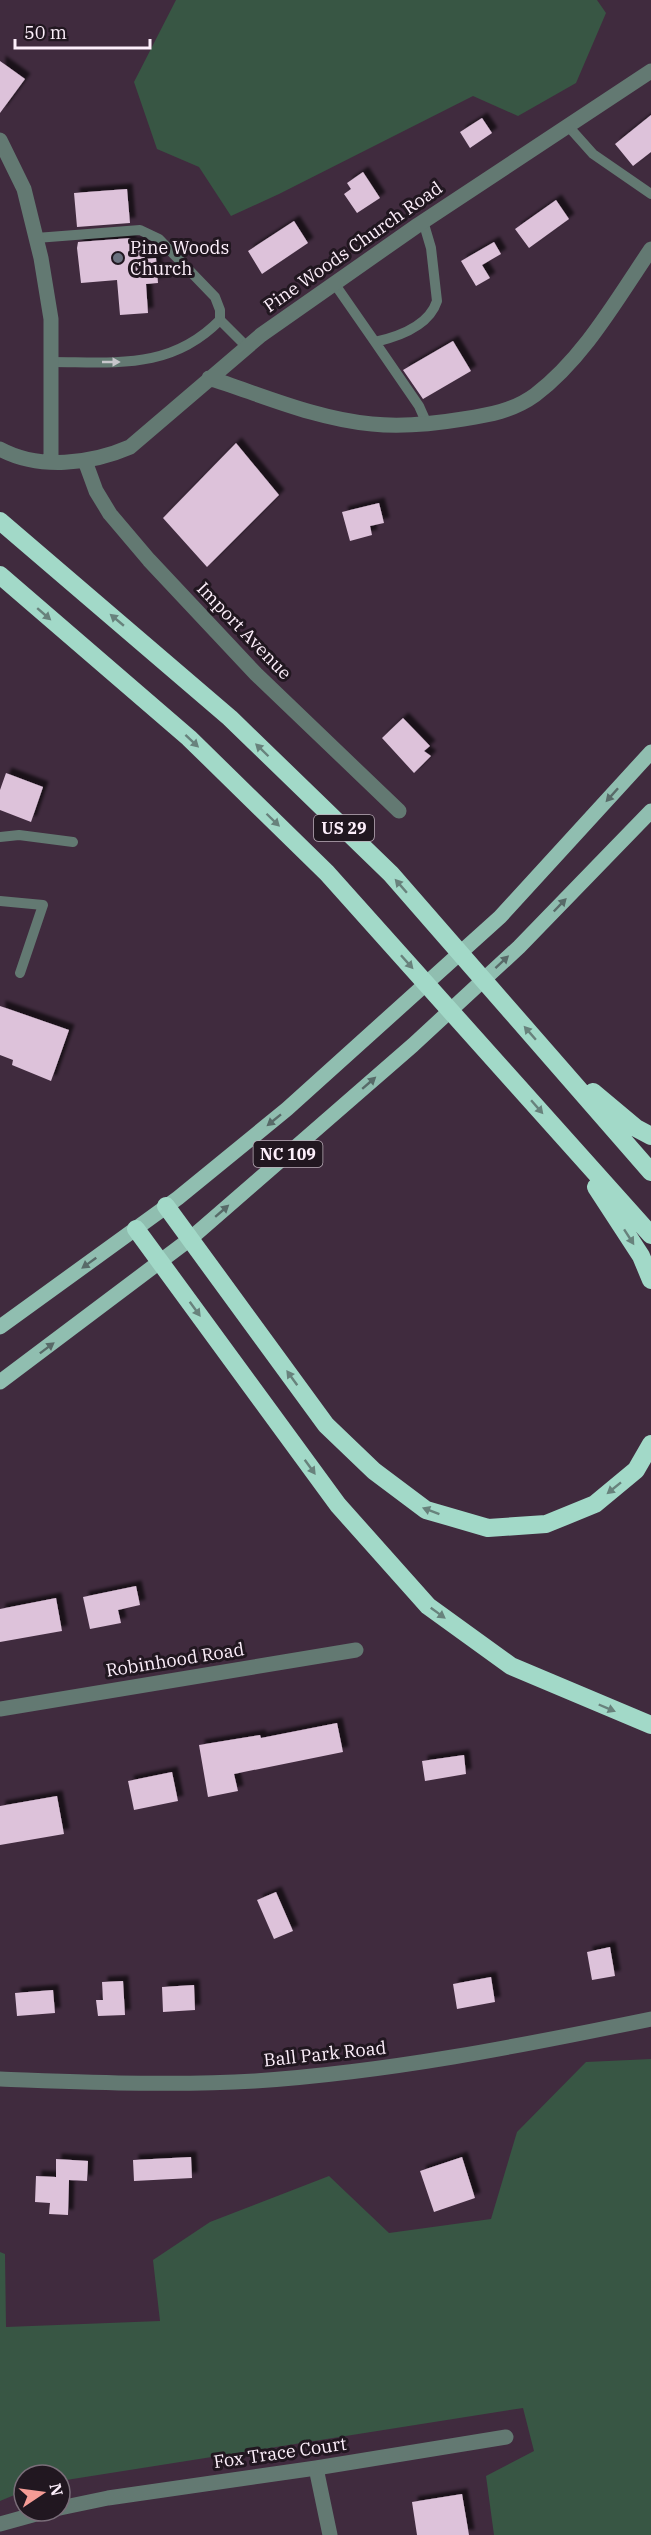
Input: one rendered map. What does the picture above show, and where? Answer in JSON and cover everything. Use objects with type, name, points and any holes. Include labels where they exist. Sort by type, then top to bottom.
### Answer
[{"type":"highway","name":"US 29","points":[[0,521],[230,718],[391,874],[651,1172]]},
{"type":"highway","name":"US 29","points":[[0,575],[189,738],[327,873],[651,1235]]},
{"type":"highway","points":[[550,1056],[636,1128],[651,1136]]},
{"type":"highway","points":[[562,1136],[641,1256],[651,1280]]},
{"type":"highway","points":[[166,1206],[326,1425],[374,1472],[426,1510],[488,1528],[546,1524],[595,1503],[636,1470],[651,1444]]},
{"type":"highway","points":[[136,1229],[338,1505],[428,1606],[511,1666],[651,1725]]},
{"type":"main road","name":"NC 109","points":[[0,1327],[136,1229],[287,1109],[500,918],[651,752]]},
{"type":"main road","name":"NC 109","points":[[0,1382],[190,1239],[413,1045],[519,947],[651,812]]},
{"type":"street","name":"Pine Woods Church Road","points":[[0,449],[28,461],[51,462],[109,456],[130,447],[156,427],[246,346],[423,221],[651,71]]},
{"type":"street","points":[[0,140],[24,189],[51,319],[51,462]]},
{"type":"street","points":[[209,378],[320,414],[370,424],[427,424],[485,416],[514,408],[554,379],[587,340],[651,249]]},
{"type":"street","name":"Import Avenue","points":[[85,460],[96,491],[110,514],[149,560],[256,674],[399,811]]},
{"type":"street","name":"Robinhood Road","points":[[0,1709],[356,1650]]},
{"type":"street","name":"Ball Park Road","points":[[0,2079],[160,2084],[254,2081],[340,2074],[523,2046],[651,2019]]},
{"type":"street","name":"Fox Trace Court","points":[[72,2506],[506,2436]]},
{"type":"street","points":[[316,2468],[330,2535]]},
{"type":"lane","points":[[568,126],[593,154],[651,194]]},
{"type":"lane","points":[[375,342],[396,337],[422,321],[434,310],[437,302],[435,272],[423,221]]},
{"type":"lane","points":[[36,238],[140,230],[159,239],[215,297],[220,310],[220,320],[209,331],[164,357],[134,362],[52,362]]},
{"type":"lane","points":[[334,283],[418,406],[427,424]]},
{"type":"lane","points":[[220,320],[246,346]]},
{"type":"lane","points":[[0,837],[19,835],[73,842]]},
{"type":"lane","points":[[0,901],[43,905],[21,973]]},
{"type":"green space","points":[[176,0],[597,0],[606,13],[576,83],[518,116],[473,96],[231,216],[199,167],[157,149],[134,82]]},
{"type":"green space","points":[[651,2059],[651,2535],[494,2535],[486,2476],[534,2451],[523,2408],[72,2479],[72,2463],[12,2463],[12,2496],[0,2501],[0,2252],[5,2254],[6,2327],[160,2321],[153,2260],[210,2222],[329,2176],[389,2233],[491,2219],[517,2132],[586,2062]]},
{"type":"building","points":[[0,61],[25,79],[0,113]]},
{"type":"building","points":[[651,115],[651,152],[633,166],[615,144]]},
{"type":"building","points":[[482,118],[492,133],[470,148],[460,132]]},
{"type":"building","points":[[363,172],[380,198],[357,213],[344,194],[351,189],[347,183]]},
{"type":"building","points":[[127,189],[130,223],[77,227],[74,193]]},
{"type":"building","points":[[556,200],[569,219],[529,248],[515,229]]},
{"type":"building","points":[[294,221],[308,243],[262,274],[248,251]]},
{"type":"building","points":[[131,238],[131,243],[143,242],[145,259],[156,258],[158,283],[146,284],[148,313],[120,315],[117,280],[81,283],[77,248],[78,242]]},
{"type":"building","points":[[494,242],[501,254],[482,265],[490,278],[476,286],[461,261]]},
{"type":"building","points":[[453,341],[471,371],[423,399],[403,370]]},
{"type":"building","points":[[236,443],[279,495],[207,567],[163,518]]},
{"type":"building","points":[[379,503],[384,523],[370,526],[372,535],[350,541],[342,512]]},
{"type":"building","points":[[403,718],[430,746],[424,751],[431,756],[414,773],[382,738]]},
{"type":"building","points":[[6,773],[43,787],[31,822],[0,810],[0,790]]},
{"type":"building","points":[[0,1006],[69,1030],[51,1081],[12,1065],[13,1060],[0,1055]]},
{"type":"building","points":[[136,1586],[140,1605],[118,1610],[121,1623],[90,1629],[83,1597]]},
{"type":"building","points":[[56,1598],[62,1631],[0,1642],[0,1609]]},
{"type":"building","points":[[337,1723],[343,1752],[234,1774],[238,1791],[208,1797],[199,1745],[260,1735],[261,1738]]},
{"type":"building","points":[[464,1755],[466,1774],[425,1781],[422,1761]]},
{"type":"building","points":[[172,1772],[178,1801],[134,1810],[128,1781]]},
{"type":"building","points":[[57,1796],[64,1834],[0,1845],[0,1806]]},
{"type":"building","points":[[276,1892],[293,1931],[274,1939],[257,1900]]},
{"type":"building","points":[[610,1947],[615,1976],[592,1980],[587,1952]]},
{"type":"building","points":[[491,1977],[495,2002],[457,2009],[453,1984]]},
{"type":"building","points":[[123,1981],[125,2015],[98,2016],[96,2000],[103,2000],[102,1982]]},
{"type":"building","points":[[194,1985],[195,2010],[163,2012],[162,1987]]},
{"type":"building","points":[[53,1990],[55,2013],[17,2016],[15,1993]]},
{"type":"building","points":[[191,2157],[192,2178],[134,2181],[133,2160]]},
{"type":"building","points":[[462,2157],[475,2198],[434,2212],[420,2171]]},
{"type":"building","points":[[56,2159],[88,2161],[87,2181],[69,2180],[68,2215],[49,2214],[50,2203],[35,2202],[36,2176],[56,2177]]},
{"type":"building","points":[[462,2494],[469,2535],[417,2535],[412,2502]]},
{"type":"place","name":"Pine Woods Church","points":[[118,258]]}]
